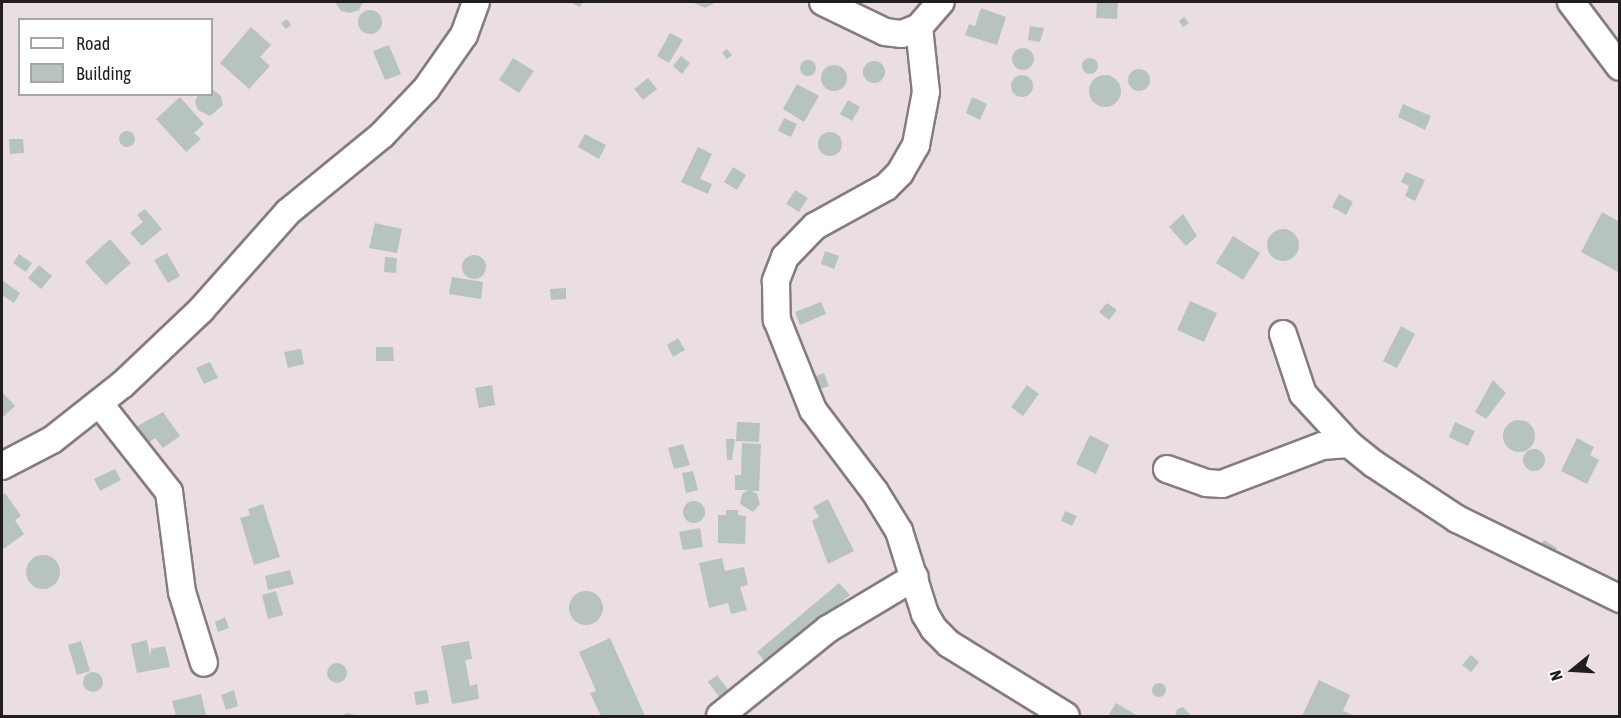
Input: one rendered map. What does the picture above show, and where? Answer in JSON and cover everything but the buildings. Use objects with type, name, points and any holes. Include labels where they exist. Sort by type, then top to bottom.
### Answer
[{"type":"street","points":[[2,466],[52,440],[99,403],[201,310],[288,212],[382,135],[419,96],[464,35],[476,2]]},
{"type":"street","points":[[823,2],[885,32],[902,34],[919,27],[941,2]]},
{"type":"street","points":[[1571,2],[1620,67]]},
{"type":"street","points":[[919,27],[926,92],[924,121],[916,145],[900,173],[886,187],[814,226],[800,239],[780,267],[776,302],[783,340],[813,410],[875,492],[899,531],[925,614],[938,634],[1041,704],[1066,717]]},
{"type":"street","points":[[1283,334],[1303,394],[1349,444],[1458,519],[1620,599]]},
{"type":"street","points":[[99,403],[169,492],[182,592],[204,663]]},
{"type":"street","points":[[1167,469],[1206,483],[1222,484],[1322,446],[1349,444]]},
{"type":"street","points":[[720,717],[828,629],[915,577]]}]
